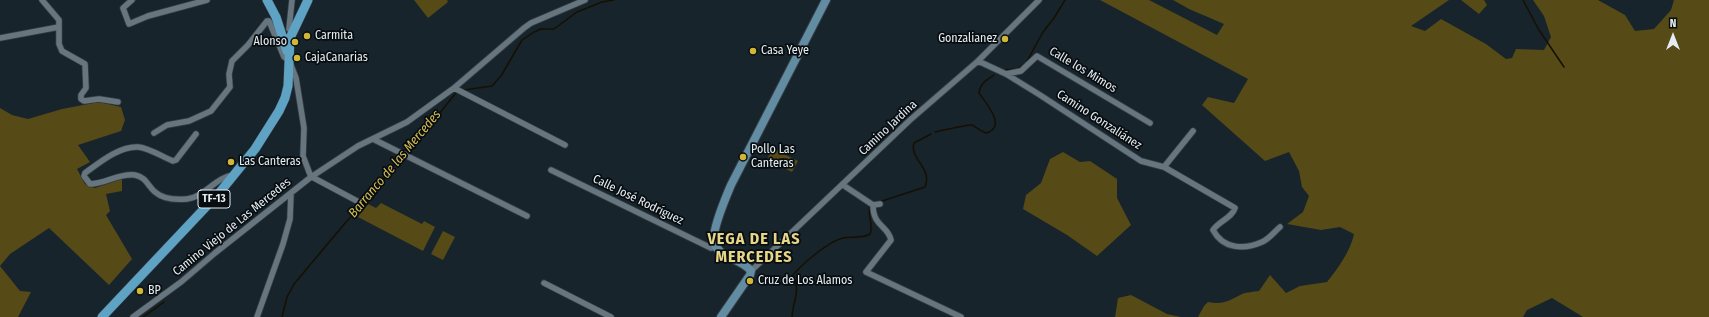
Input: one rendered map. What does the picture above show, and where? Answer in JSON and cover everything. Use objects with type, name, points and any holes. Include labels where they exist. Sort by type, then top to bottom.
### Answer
[{"type":"main road","points":[[266,0],[287,33],[308,0]]},
{"type":"main road","points":[[721,317],[750,275],[751,271],[748,267],[724,254],[716,247],[714,239],[716,228],[731,185],[826,0]]},
{"type":"main road","name":"TF-13","points":[[102,317],[235,175],[262,138],[279,111],[285,98],[288,86],[289,60],[287,33]]},
{"type":"street","points":[[42,0],[59,20],[59,44],[62,51],[85,64],[86,88],[81,95],[81,99],[84,101],[99,98],[118,102]]},
{"type":"street","points":[[132,0],[123,8],[129,24],[148,16],[207,0]]},
{"type":"street","points":[[287,33],[292,0]]},
{"type":"street","name":"Camino Viejo de Las Mercedes","points":[[132,317],[181,282],[215,253],[312,177],[358,146],[407,122],[457,90],[531,23],[585,0]]},
{"type":"street","name":"Camino Jardina","points":[[751,271],[910,120],[978,61],[1038,0]]},
{"type":"street","points":[[154,133],[166,125],[189,121],[211,111],[230,87],[229,74],[232,61],[248,45],[267,21],[269,21],[275,32],[284,57],[289,60],[296,78],[304,128],[303,156],[312,177],[357,201]]},
{"type":"street","points":[[0,38],[59,27]]},
{"type":"street","name":"Calle los Mimos","points":[[1006,74],[1021,71],[1037,56],[1150,123]]},
{"type":"street","name":"Camino Gonzaliánez","points":[[978,61],[1006,74],[1141,161],[1164,166],[1235,208],[1233,214],[1212,230],[1215,235],[1232,247],[1238,248],[1263,241],[1280,227]]},
{"type":"street","points":[[457,90],[565,145]]},
{"type":"street","points":[[1164,166],[1192,131]]},
{"type":"street","points":[[196,134],[176,160],[173,161],[139,147],[130,148],[112,155],[85,173],[84,176],[90,184],[94,184],[114,177],[136,175],[146,180],[154,192],[163,197],[175,200],[196,197],[226,175],[235,175]]},
{"type":"street","points":[[373,139],[527,216]]},
{"type":"street","name":"Calle José Rodríguez","points":[[551,170],[711,248],[716,247]]},
{"type":"street","points":[[843,185],[873,205],[880,204]]},
{"type":"street","points":[[257,317],[283,244],[290,219],[291,193]]},
{"type":"street","points":[[873,205],[873,214],[877,222],[890,235],[891,240],[866,272],[961,317]]},
{"type":"street","points":[[544,283],[611,317]]},
{"type":"shaded area","points":[[414,0],[447,0],[448,2],[428,18]]},
{"type":"shaded area","points":[[1100,0],[1149,0],[1217,35],[1224,24],[1189,9],[1173,0],[1449,0],[1411,26],[1425,31],[1441,19],[1486,44],[1506,59],[1512,58],[1516,49],[1544,50],[1551,37],[1544,16],[1533,0],[1598,0],[1625,15],[1635,31],[1654,29],[1671,10],[1674,0],[1709,0],[1709,317],[1583,317],[1552,298],[1527,310],[1523,317],[1198,317],[1208,302],[1222,303],[1244,293],[1259,291],[1270,275],[1286,293],[1300,286],[1327,282],[1347,253],[1354,234],[1340,227],[1321,230],[1287,224],[1303,212],[1309,196],[1302,187],[1299,171],[1289,152],[1265,161],[1202,105],[1208,97],[1234,103],[1248,79]]},
{"type":"shaded area","points":[[1461,0],[1484,0],[1487,5],[1479,14]]},
{"type":"shaded area","points":[[99,102],[121,107],[125,120],[121,131],[78,145],[90,162],[77,169],[85,184],[95,188],[122,179],[122,191],[106,194],[110,211],[106,215],[132,259],[109,285],[49,228],[10,254],[0,266],[0,108],[12,115],[28,119],[62,109]]},
{"type":"shaded area","points":[[772,148],[798,161],[792,172],[767,160]]},
{"type":"shaded area","points":[[1063,152],[1080,162],[1090,161],[1117,179],[1117,198],[1131,225],[1097,256],[1067,235],[1023,209],[1026,195],[1041,183],[1050,159]]},
{"type":"shaded area","points":[[381,203],[422,224],[424,221],[435,227],[423,251],[358,217],[368,204],[376,208]]},
{"type":"shaded area","points":[[443,231],[455,237],[443,260],[431,254]]},
{"type":"shaded area","points":[[0,266],[20,291],[31,292],[18,317],[0,317]]},
{"type":"shaded area","points":[[1131,295],[1167,314],[1181,317],[1115,317],[1118,298]]},
{"type":"waterway","name":"Barranco de las Mercedes","points":[[464,90],[492,86],[501,76],[522,40],[534,32],[541,29],[554,29],[577,12],[602,2],[614,0]]},
{"type":"waterway","points":[[1003,70],[1017,69],[1026,63],[1043,32],[1065,0]]},
{"type":"waterway","points":[[1523,0],[1539,30],[1564,67]]},
{"type":"waterway","points":[[935,132],[970,125],[986,133],[992,130],[995,125],[993,114],[979,93],[982,84],[994,75]]},
{"type":"waterway","name":"Barranco de las Mercedes","points":[[403,152],[426,130],[458,92]]},
{"type":"waterway","points":[[879,202],[925,187],[927,180],[926,174],[913,149],[914,143],[931,134]]},
{"type":"waterway","name":"Barranco de las Mercedes","points":[[282,317],[287,297],[294,284],[346,222],[373,194],[401,155]]},
{"type":"waterway","points":[[792,317],[796,296],[796,286],[793,275],[809,259],[823,248],[837,240],[867,236],[870,234],[870,207]]},
{"type":"waterway","points":[[143,317],[164,302]]},
{"type":"place","name":"Carmita","points":[[307,36]]},
{"type":"place","name":"Gonzalianez","points":[[1005,39]]},
{"type":"place","name":"Alonso","points":[[295,42]]},
{"type":"place","name":"Casa Yeye","points":[[753,51]]},
{"type":"place","name":"CajaCanarias","points":[[297,58]]},
{"type":"place","name":"Pollo Las Canteras","points":[[743,157]]},
{"type":"place","name":"Las Canteras","points":[[231,162]]},
{"type":"place","name":"Cruz de Los Alamos","points":[[750,281]]},
{"type":"place","name":"BP","points":[[140,291]]},
{"type":"district","name":"VEGA DE LAS MERCEDES","points":[[754,249]]}]
